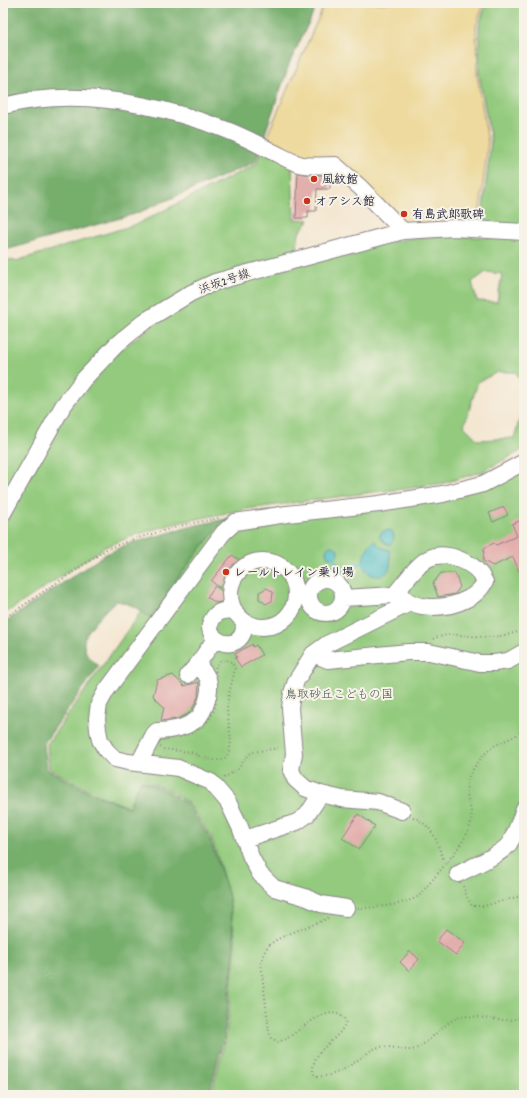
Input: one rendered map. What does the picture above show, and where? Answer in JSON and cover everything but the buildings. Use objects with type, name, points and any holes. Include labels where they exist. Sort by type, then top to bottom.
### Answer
[{"type":"street","points":[[3,106],[60,98],[95,98],[162,110],[224,130],[271,150],[300,165],[335,165],[361,188],[403,231]]},
{"type":"street","name":"浜坂2号線","points":[[3,513],[63,406],[83,380],[117,344],[145,321],[191,293],[215,282],[276,264],[403,231],[454,228],[524,232]]},
{"type":"street","points":[[346,908],[321,904],[305,897],[274,888],[260,874],[251,857],[245,839],[228,802],[211,782],[178,768],[128,762],[115,758],[106,750],[100,740],[97,718],[99,704],[106,691],[223,533],[235,522],[287,514],[379,504],[443,494],[483,484],[524,462]]},
{"type":"street","points":[[344,598],[394,595],[417,566],[435,555],[453,556],[470,564],[482,576],[485,582],[481,588],[468,599],[447,606],[422,606],[410,603],[407,602],[398,590]]},
{"type":"street","points":[[344,598],[342,603],[334,611],[323,613],[313,607],[302,596],[286,570],[273,562],[259,561],[239,570],[232,583],[230,597],[240,616],[243,632],[236,641],[225,644],[215,639],[210,631],[213,617],[220,611],[224,610],[240,616],[252,625],[269,626],[277,623],[285,618],[294,604],[302,596],[310,591],[316,582],[327,579],[338,583],[343,592],[344,598]]},
{"type":"street","points":[[402,811],[378,802],[342,799],[305,788],[292,775],[291,770],[294,745],[290,708],[292,693],[296,681],[314,654],[327,644],[410,603]]},
{"type":"street","points":[[139,763],[157,730],[168,731],[182,728],[195,721],[203,712],[209,683],[205,672],[193,670],[215,639]]},
{"type":"street","points":[[314,654],[328,660],[408,652],[429,652],[480,663],[494,663],[508,661],[524,652]]},
{"type":"street","points":[[245,839],[297,822],[307,816],[321,794]]},
{"type":"street","points":[[458,874],[493,856],[509,845],[524,809]]},
{"type":"path","points":[[431,639],[448,635],[486,637],[524,630]]},
{"type":"path","points":[[524,727],[520,733],[492,748],[471,772],[466,786],[471,812],[471,822],[467,832],[454,853],[418,896],[413,900],[389,905],[364,908],[346,908],[340,913],[318,924],[282,936],[268,945],[262,958],[262,975],[268,1032],[271,1038],[278,1042],[286,1039],[321,1016],[337,1014],[343,1016],[346,1021],[344,1029],[318,1054],[314,1061],[313,1073],[316,1076],[323,1077],[347,1068],[376,1047],[413,1050],[420,1047],[448,1023],[459,1018],[472,1017],[515,1020],[524,1016]]},
{"type":"path","points":[[211,782],[228,776],[238,769],[245,758],[252,752],[294,745]]},
{"type":"green space","points":[[3,3],[318,3],[290,62],[255,162],[135,214],[9,249],[3,248]]},
{"type":"green space","points":[[486,3],[524,3],[524,226],[481,224],[491,142],[479,74],[479,26]]},
{"type":"green space","points":[[262,148],[292,164],[294,219],[309,220],[299,233],[296,253],[238,268],[114,339],[3,503],[3,259],[16,261],[137,224],[256,164]]},
{"type":"green space","points":[[437,236],[524,238],[524,403],[523,386],[516,372],[498,372],[478,382],[464,426],[478,440],[514,438],[524,405],[524,449],[484,471],[444,483],[247,509],[177,523],[138,534],[105,547],[3,615],[3,528],[48,442],[76,399],[112,357],[166,314],[219,287],[360,248],[412,238]],"holes":[[[486,272],[502,274],[497,302],[477,301],[472,282]]]},
{"type":"green space","name":"鳥取砂丘こどもの国","points":[[524,458],[524,1095],[211,1095],[226,1037],[235,952],[235,937],[228,893],[211,836],[188,803],[167,789],[141,780],[128,807],[94,793],[49,768],[47,744],[164,579],[205,527],[224,521],[461,487]]},
{"type":"green space","points":[[462,487],[223,521],[180,575],[153,620],[132,606],[116,601],[91,628],[85,637],[84,647],[88,656],[99,666],[44,743],[47,769],[93,794],[129,808],[141,781],[167,791],[187,804],[209,836],[228,893],[234,937],[234,952],[224,1037],[209,1095],[3,1095],[3,623],[106,554],[128,544],[197,525],[254,513]]},
{"type":"sand","points":[[325,3],[484,3],[476,26],[477,74],[488,143],[478,225],[405,227],[351,186],[302,164],[264,143]]},
{"type":"water","points":[[388,530],[393,533],[394,536],[390,545],[379,537],[382,532]]},
{"type":"water","points":[[374,540],[380,547],[389,550],[390,566],[386,573],[381,576],[375,576],[369,573],[363,560],[366,551]]},
{"type":"water","points":[[332,546],[336,548],[338,552],[336,556],[332,558],[328,556],[326,552],[328,548]]},
{"type":"waterway","points":[[332,555],[341,570],[347,571],[356,564],[368,563]]},
{"type":"place","name":"風紋館","points":[[314,179]]},
{"type":"place","name":"オアシス館","points":[[307,201]]},
{"type":"place","name":"有島武郎歌碑","points":[[404,214]]},
{"type":"place","name":"レールトレイン乗り場","points":[[226,572]]}]
